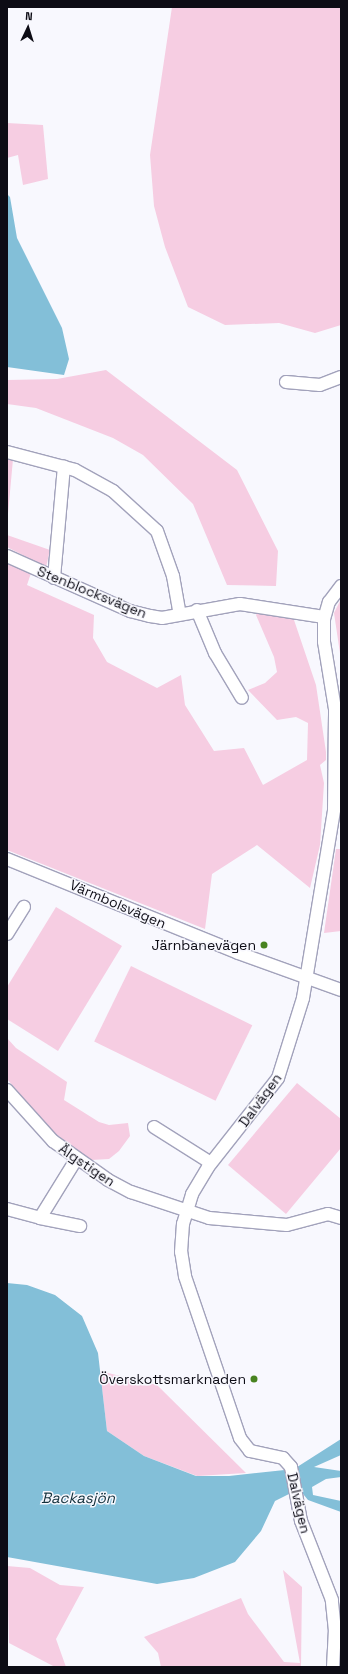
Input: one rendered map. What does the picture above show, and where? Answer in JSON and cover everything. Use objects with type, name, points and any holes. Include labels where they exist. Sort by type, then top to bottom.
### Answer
[{"type":"street","points":[[286,382],[320,385],[341,377]]},
{"type":"street","points":[[7,452],[64,466],[113,491],[157,531],[173,576],[180,614]]},
{"type":"street","points":[[54,578],[64,466]]},
{"type":"street","name":"Stenblocksvägen","points":[[7,556],[54,578],[142,614],[162,618],[197,610],[240,604],[324,617]]},
{"type":"street","points":[[306,977],[330,847],[335,795],[336,709],[324,642],[324,617],[329,602],[341,586]]},
{"type":"street","points":[[197,610],[207,639],[242,698]]},
{"type":"street","name":"Värmbolsvägen","points":[[7,859],[203,939],[341,990]]},
{"type":"street","points":[[7,934],[24,907]]},
{"type":"street","name":"Dalvägen","points":[[306,977],[289,1049],[278,1078],[198,1180],[187,1210],[181,1252],[185,1276],[240,1438],[250,1451],[283,1458],[291,1467],[301,1521],[332,1600],[335,1631],[333,1667]]},
{"type":"street","name":"Älgstigen","points":[[7,1090],[44,1133],[119,1187],[187,1210]]},
{"type":"street","points":[[154,1127],[211,1163]]},
{"type":"street","points":[[40,1218],[77,1158]]},
{"type":"street","points":[[7,1209],[40,1218],[80,1226]]},
{"type":"street","points":[[187,1210],[209,1218],[277,1225],[328,1214],[341,1218]]},
{"type":"shaded area","points":[[172,7],[341,7],[341,325],[315,333],[279,323],[225,325],[188,307],[165,247],[154,206],[150,155]]},
{"type":"shaded area","points":[[7,123],[43,125],[48,179],[23,185],[18,155],[7,158]]},
{"type":"shaded area","points":[[106,370],[237,470],[278,551],[276,586],[227,585],[193,504],[143,455],[113,438],[36,408],[7,404],[7,380],[57,379]]},
{"type":"shaded area","points":[[7,458],[13,459],[7,525]]},
{"type":"shaded area","points":[[7,535],[50,550],[46,567],[7,547]]},
{"type":"shaded area","points":[[7,561],[31,573],[27,585],[94,615],[93,638],[107,662],[157,688],[181,675],[185,705],[214,751],[244,748],[263,785],[307,760],[308,723],[296,717],[277,720],[248,690],[265,683],[277,672],[274,657],[256,615],[259,610],[293,617],[316,685],[326,752],[326,760],[320,765],[324,783],[320,845],[310,888],[257,845],[212,874],[205,929],[7,850]]},
{"type":"shaded area","points":[[341,599],[341,660],[334,613]]},
{"type":"shaded area","points":[[336,849],[341,849],[341,931],[324,933]]},
{"type":"shaded area","points":[[56,907],[122,946],[58,1051],[7,1019],[7,987]]},
{"type":"shaded area","points":[[131,966],[252,1025],[216,1101],[94,1041]]},
{"type":"shaded area","points":[[7,1038],[16,1048],[67,1082],[64,1100],[99,1122],[109,1125],[128,1123],[130,1136],[119,1151],[109,1159],[91,1160],[53,1132],[7,1079]]},
{"type":"shaded area","points":[[297,1083],[341,1119],[341,1148],[286,1214],[228,1165]]},
{"type":"shaded area","points":[[100,1371],[157,1385],[246,1473],[197,1476],[144,1456],[107,1431]]},
{"type":"shaded area","points":[[7,1566],[30,1568],[60,1585],[84,1587],[56,1639],[66,1667],[55,1667],[9,1643]]},
{"type":"shaded area","points":[[283,1570],[302,1587],[301,1667],[161,1667],[158,1653],[144,1637],[241,1598],[248,1614],[284,1662],[300,1663]]},
{"type":"water","points":[[7,194],[10,197],[17,238],[62,328],[69,359],[64,375],[7,367]]},
{"type":"water","name":"Backasjön","points":[[7,1283],[27,1285],[55,1295],[82,1316],[98,1353],[107,1431],[144,1456],[196,1476],[229,1476],[294,1469],[341,1439],[341,1455],[314,1467],[341,1471],[341,1477],[326,1479],[312,1487],[313,1495],[341,1501],[341,1512],[308,1500],[299,1489],[275,1501],[261,1531],[235,1562],[194,1578],[157,1584],[7,1557]]},
{"type":"place","name":"Järnbanevägen","points":[[264,945]]},
{"type":"place","name":"Överskottsmarknaden","points":[[254,1379]]}]
